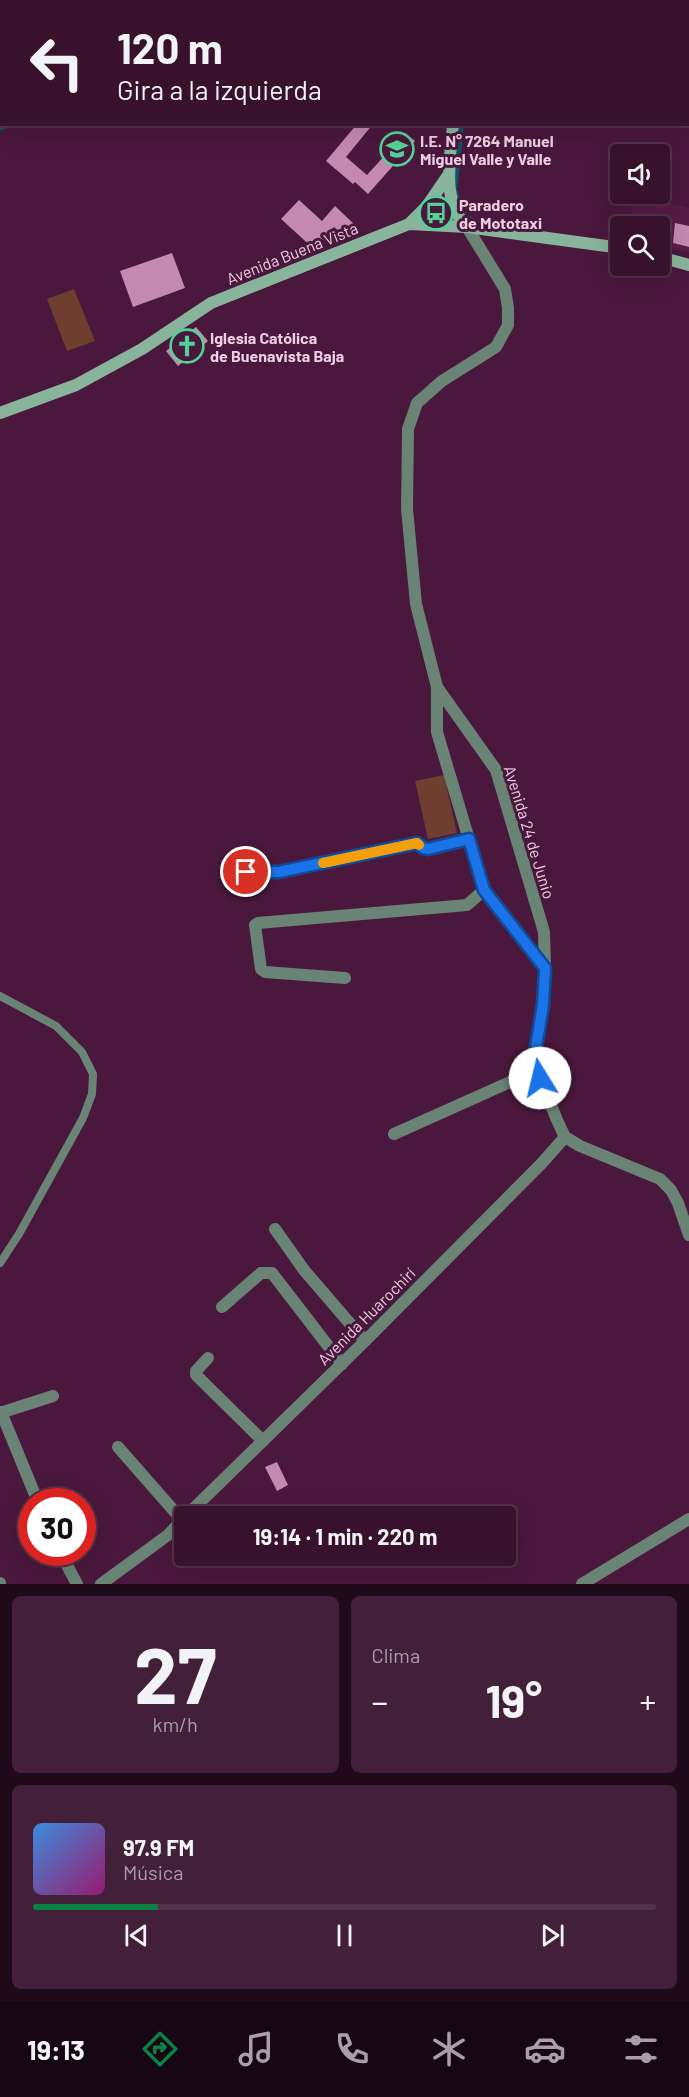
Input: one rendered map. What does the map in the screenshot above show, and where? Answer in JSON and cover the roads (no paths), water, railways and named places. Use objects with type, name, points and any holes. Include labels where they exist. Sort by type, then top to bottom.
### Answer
[{"type":"street","points":[[453,126],[449,173],[451,202],[460,220],[467,227]]},
{"type":"street","points":[[409,224],[427,206],[449,173]]},
{"type":"street","name":"Avenida Buena Vista","points":[[0,413],[76,385],[142,349],[212,303],[409,224],[467,227],[610,246]]},
{"type":"street","name":"Avenida 24 de Junio","points":[[467,227],[504,289],[508,308],[508,325],[496,347],[441,381],[417,403],[408,429],[406,509],[416,604],[437,687],[437,732],[484,890],[545,968]]},
{"type":"street","points":[[670,260],[689,265]]},
{"type":"street","name":"Avenida 24 de Junio","points":[[437,687],[496,770],[544,932],[543,1005],[535,1053],[540,1078],[566,1137]]},
{"type":"street","points":[[345,978],[265,972],[261,969],[255,925],[467,905],[484,890]]},
{"type":"street","points":[[394,1134],[538,1069]]},
{"type":"street","points":[[566,1137],[580,1146],[660,1179],[671,1190],[678,1203],[689,1235]]},
{"type":"street","name":"Avenida Huarochirí","points":[[196,1506],[342,1364],[566,1137]]},
{"type":"street","points":[[275,1229],[304,1270],[365,1341]]},
{"type":"street","points":[[222,1306],[261,1273],[272,1272],[342,1364]]},
{"type":"street","points":[[208,1358],[196,1371],[196,1375],[263,1441]]},
{"type":"street","points":[[32,1488],[1,1412],[53,1396]]},
{"type":"street","points":[[118,1447],[174,1507]]},
{"type":"street","points":[[582,1584],[689,1519]]},
{"type":"street","name":"Avenida Huarochirí","points":[[101,1584],[174,1529]]},
{"type":"street","points":[[67,1566],[76,1584]]},
{"type":"lane","points":[[246,872],[279,872],[417,843],[428,849],[469,839]]},
{"type":"lane","points":[[0,996],[56,1026],[82,1052],[93,1074],[92,1094],[83,1118],[19,1234],[0,1263]]},
{"type":"waterway","points":[[0,128],[6,126]]},
{"type":"waterway","points":[[462,126],[455,190],[464,216],[483,224]]},
{"type":"place","name":"I.E. N° 7264 Manuel Miguel Valle y Valle","points":[[397,149]]},
{"type":"place","name":"Paradero de Mototaxi","points":[[436,213]]},
{"type":"place","name":"Iglesia Católica de Buenavista Baja","points":[[187,346]]}]
